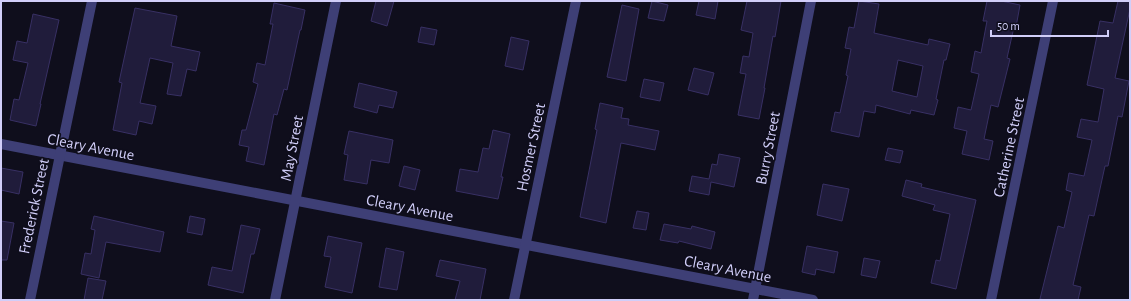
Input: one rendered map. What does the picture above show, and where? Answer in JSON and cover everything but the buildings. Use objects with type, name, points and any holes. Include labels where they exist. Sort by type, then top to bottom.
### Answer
[{"type":"street","name":"Frederick Street","points":[[30,300],[92,1]]},
{"type":"street","name":"May Street","points":[[275,300],[336,1]]},
{"type":"street","name":"Hosmer Street","points":[[514,300],[576,1]]},
{"type":"street","name":"Burry Street","points":[[753,300],[811,1]]},
{"type":"street","name":"Catherine Street","points":[[991,300],[1054,1]]},
{"type":"street","name":"Cleary Avenue","points":[[1,144],[812,300]]}]
